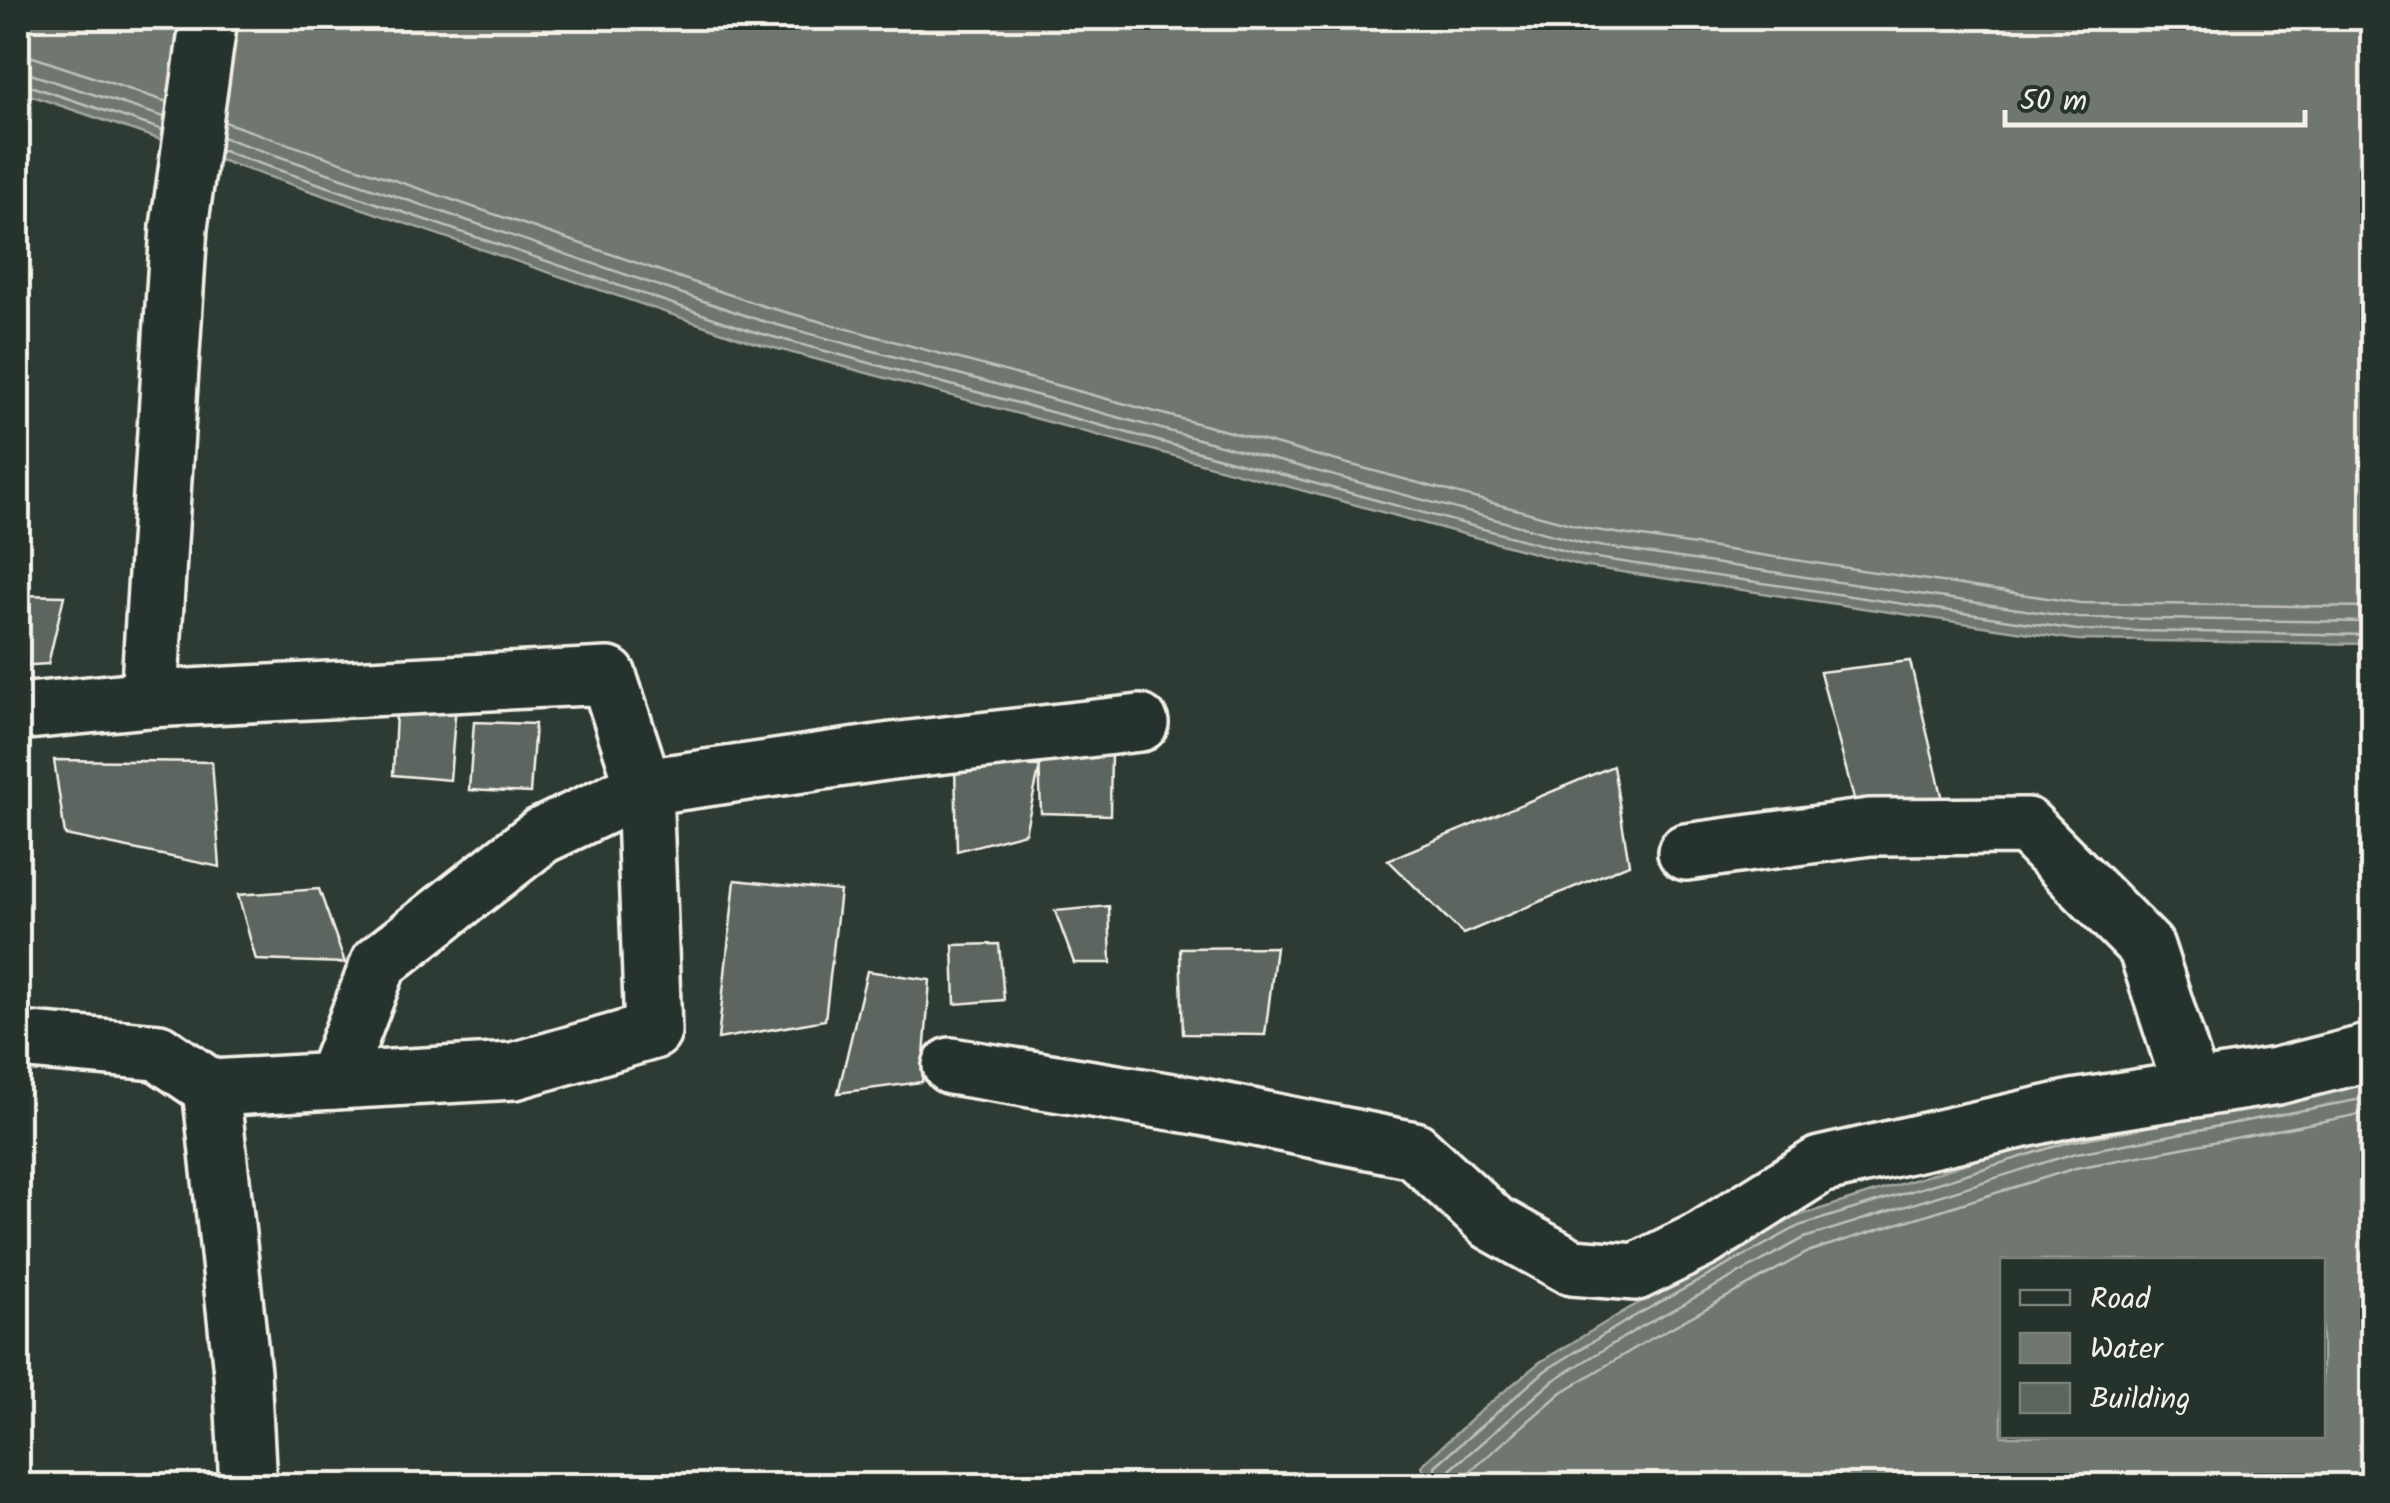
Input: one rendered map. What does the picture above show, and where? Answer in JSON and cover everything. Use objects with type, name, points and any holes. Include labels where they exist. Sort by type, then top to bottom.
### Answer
[{"type":"street","points":[[150,699],[179,227],[209,18]]},
{"type":"street","points":[[18,712],[150,699],[608,676],[644,787],[653,1030],[514,1071],[211,1088],[158,1052],[18,1040]]},
{"type":"street","points":[[334,1081],[379,963],[541,836],[644,787],[892,751],[1140,722]]},
{"type":"street","points":[[1686,852],[1870,827],[2026,826],[2146,947],[2192,1089]]},
{"type":"street","points":[[952,1066],[1197,1106],[1414,1150],[1493,1224],[1572,1268],[1636,1272],[1702,1240],[1820,1164],[2073,1108],[2277,1076],[2372,1052]]},
{"type":"street","points":[[211,1088],[242,1372],[248,1486]]},
{"type":"water","points":[[18,18],[2372,18],[2372,644],[2077,640],[1582,566],[752,342],[18,91]]},
{"type":"water","points":[[2372,1074],[2372,1485],[1428,1486],[1422,1465],[1540,1362],[1795,1217],[2067,1132]]},
{"type":"building","points":[[18,595],[64,596],[48,664],[18,666]]},
{"type":"building","points":[[1910,661],[1945,808],[1860,821],[1820,672]]},
{"type":"building","points":[[456,703],[450,780],[393,775],[396,714]]},
{"type":"building","points":[[474,722],[535,724],[530,793],[469,790]]},
{"type":"building","points":[[1111,752],[1110,815],[1041,813],[1039,756]]},
{"type":"building","points":[[54,760],[212,762],[220,867],[65,835]]},
{"type":"building","points":[[955,764],[1040,766],[1025,833],[957,851]]},
{"type":"building","points":[[1613,766],[1629,864],[1463,934],[1388,860]]},
{"type":"building","points":[[735,880],[840,891],[825,1020],[718,1039]]},
{"type":"building","points":[[319,889],[345,963],[256,960],[238,895]]},
{"type":"building","points":[[1109,906],[1111,963],[1074,963],[1055,911]]},
{"type":"building","points":[[999,944],[1004,1000],[955,1004],[953,945]]},
{"type":"building","points":[[1276,947],[1265,1035],[1183,1034],[1180,948]]},
{"type":"building","points":[[867,971],[930,980],[922,1082],[838,1093]]}]
